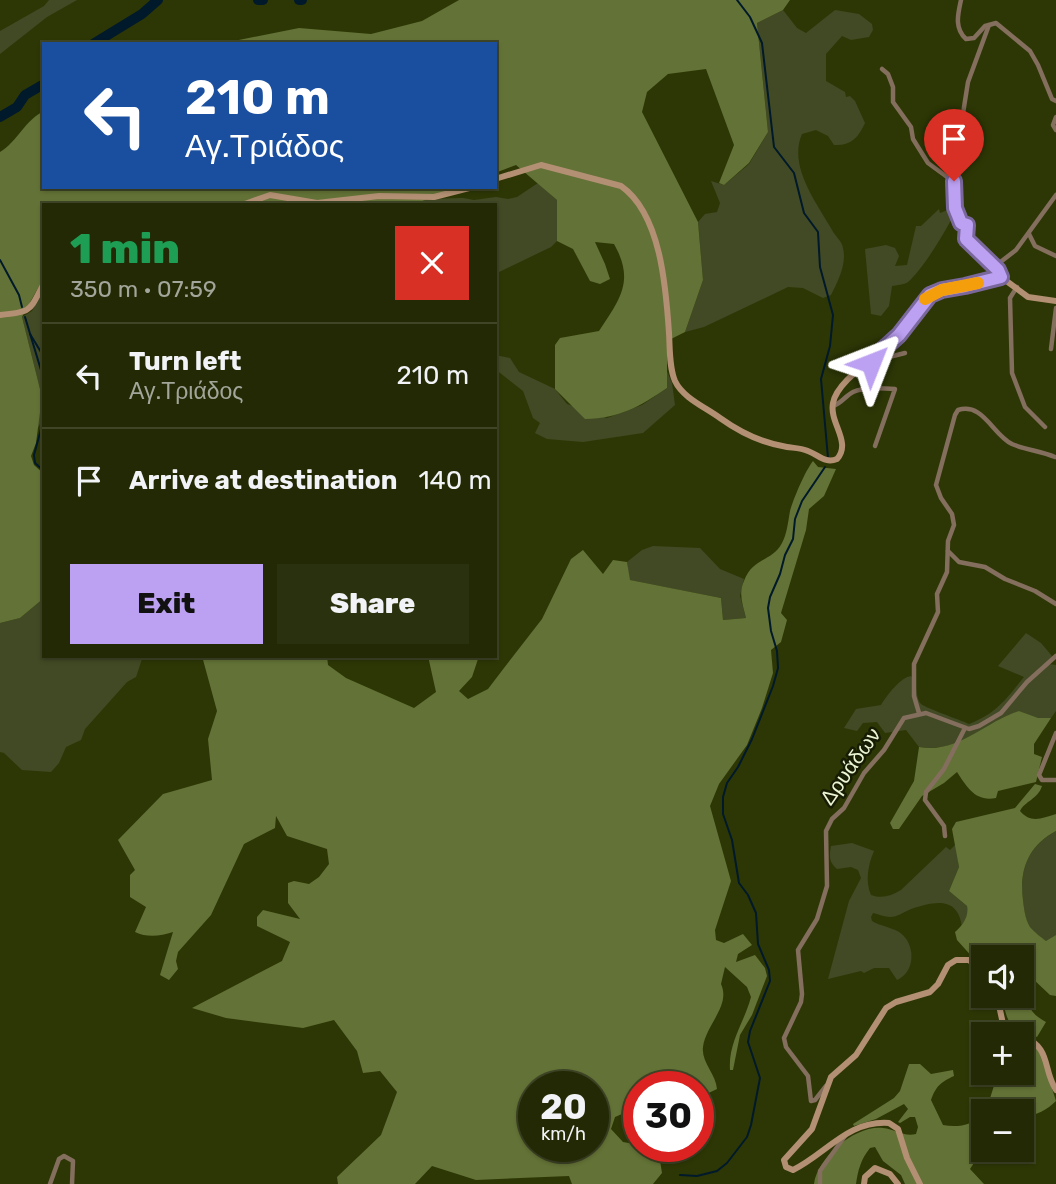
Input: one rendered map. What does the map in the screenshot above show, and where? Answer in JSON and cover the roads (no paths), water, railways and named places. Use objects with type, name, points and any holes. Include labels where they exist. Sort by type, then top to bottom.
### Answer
[{"type":"street","points":[[961,0],[957,18],[960,33],[966,39],[974,38],[985,26],[996,23],[1030,51],[1052,99],[1056,101]]},
{"type":"street","points":[[989,25],[968,82],[961,126],[965,138],[954,181],[955,208],[961,223],[967,225],[966,239],[1001,277],[1030,298],[1056,301]]},
{"type":"street","points":[[882,69],[888,74],[893,87],[894,102],[911,127],[913,139],[928,163],[954,181]]},
{"type":"street","points":[[1056,117],[1053,125],[1056,130]]},
{"type":"street","points":[[497,178],[541,165],[621,186],[634,196],[643,209],[660,257],[666,290],[671,367],[683,393],[743,434],[769,444],[802,449],[824,460],[833,461],[841,454],[843,444],[834,421],[832,406],[839,387],[899,335],[930,295],[1001,277]]},
{"type":"street","points":[[248,203],[270,195],[317,203],[379,196],[434,197],[465,189]]},
{"type":"street","points":[[994,267],[1016,250],[1056,195]]},
{"type":"street","points":[[1028,233],[1035,246],[1056,256]]},
{"type":"street","points":[[0,315],[28,310],[42,286]]},
{"type":"street","points":[[1017,287],[1010,298],[1012,373],[1025,407],[1045,427]]},
{"type":"street","points":[[1051,349],[1056,308]]},
{"type":"street","points":[[869,362],[905,353]]},
{"type":"street","points":[[832,406],[841,403],[853,392],[895,389],[875,446]]},
{"type":"street","points":[[1055,457],[1012,444],[1000,437],[992,425],[978,413],[965,408],[958,410],[936,485],[955,520],[948,541],[947,572],[937,594],[938,612],[917,653],[913,670],[914,696],[919,713],[933,714],[965,728],[979,726],[1001,713],[1027,682],[1056,656]]},
{"type":"street","points":[[948,551],[958,562],[990,570],[1056,604]]},
{"type":"street","name":"Δρυάδων","points":[[827,1085],[815,1100],[811,1101],[808,1076],[786,1047],[784,1038],[801,1002],[798,950],[817,919],[827,886],[826,831],[832,819],[844,808],[864,773],[884,750],[901,720],[919,713]]},
{"type":"street","points":[[945,836],[944,826],[925,800],[926,792],[944,769],[965,728]]},
{"type":"street","points":[[1056,733],[1039,775],[1042,780],[1056,780]]},
{"type":"street","points":[[920,1184],[895,1125],[877,1123],[847,1132],[793,1170],[786,1167],[784,1160],[812,1129],[834,1072],[856,1055],[874,1025],[891,1004],[930,992],[938,984],[948,965],[956,960],[971,962]]},
{"type":"street","points":[[1034,1041],[1042,1051],[1056,1090]]},
{"type":"street","points":[[820,1184],[820,1171],[847,1132]]},
{"type":"street","points":[[50,1184],[59,1159],[64,1156],[73,1161],[72,1184]]},
{"type":"street","points":[[864,1184],[865,1177],[875,1168],[890,1174],[898,1184]]},
{"type":"waterway","points":[[96,42],[142,14],[158,0]]},
{"type":"waterway","points":[[258,0],[263,0]]},
{"type":"waterway","points":[[737,0],[750,17],[762,43],[774,147],[794,173],[804,213],[818,232],[820,267],[833,315],[830,346],[821,379],[828,458]]},
{"type":"waterway","points":[[0,117],[17,107],[25,95],[42,85]]},
{"type":"waterway","points":[[0,260],[19,295],[22,307]]},
{"type":"waterway","points":[[25,317],[42,373]]},
{"type":"waterway","points":[[30,334],[42,354]]},
{"type":"waterway","points":[[42,425],[34,455],[35,463],[42,469]]},
{"type":"waterway","points":[[680,1175],[697,1176],[717,1171],[727,1163],[747,1137],[751,1125],[760,1078],[748,1042],[770,981],[769,970],[758,944],[756,913],[739,883],[732,840],[723,814],[723,797],[727,783],[752,739],[773,686],[778,668],[768,608],[770,597],[793,539],[795,519],[802,501],[825,467]]}]
